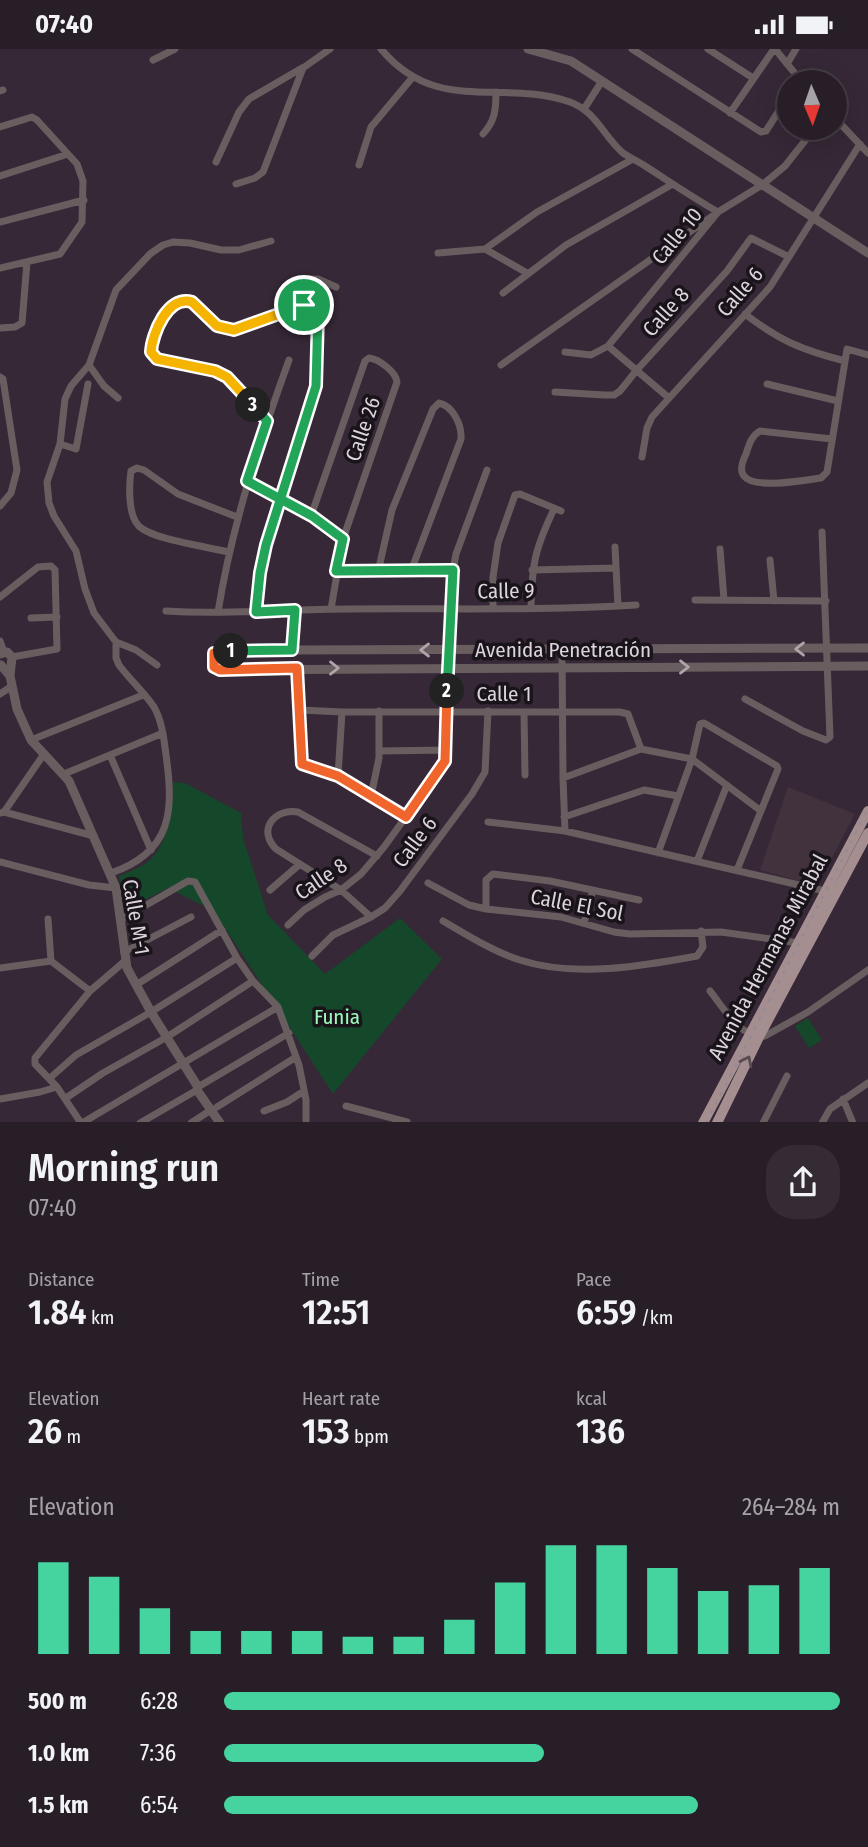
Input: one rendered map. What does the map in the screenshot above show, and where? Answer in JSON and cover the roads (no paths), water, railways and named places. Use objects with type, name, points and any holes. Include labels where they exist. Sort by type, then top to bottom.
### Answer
[{"type":"main road","name":"Avenida Hermanas Mirabal","points":[[803,944],[824,893],[868,811]]},
{"type":"main road","name":"Avenida Hermanas Mirabal","points":[[703,1122],[868,833]]},
{"type":"main road","name":"Avenida Hermanas Mirabal","points":[[717,1122],[754,1035]]},
{"type":"street","points":[[153,60],[175,49]]},
{"type":"street","points":[[216,162],[239,112],[249,99],[330,49]]},
{"type":"street","points":[[381,49],[412,78],[436,87],[548,97],[584,109],[621,151],[671,185],[718,212],[501,365]]},
{"type":"street","points":[[528,49],[566,53],[602,81],[868,253]]},
{"type":"street","points":[[632,49],[761,132],[766,131],[777,114]]},
{"type":"street","points":[[708,49],[753,78]]},
{"type":"street","points":[[730,113],[774,49],[792,70]]},
{"type":"street","points":[[787,64],[796,49]]},
{"type":"street","points":[[236,184],[255,178],[263,171],[303,68]]},
{"type":"street","points":[[359,165],[371,127],[412,78]]},
{"type":"street","points":[[584,109],[602,81]]},
{"type":"street","points":[[483,134],[492,124],[496,111],[496,92]]},
{"type":"street","points":[[0,127],[32,117],[37,120],[77,164],[83,181],[84,200],[82,222],[60,254],[0,268]]},
{"type":"street","points":[[847,130],[868,153]]},
{"type":"street","name":"Calle 10","points":[[608,346],[718,212],[762,185],[794,157],[806,140]]},
{"type":"street","name":"Calle 6","points":[[642,457],[647,428],[652,417],[770,287],[860,144]]},
{"type":"street","points":[[0,176],[68,154]]},
{"type":"street","points":[[438,253],[485,249],[537,212],[633,159]]},
{"type":"street","points":[[503,293],[566,245],[671,185]]},
{"type":"street","points":[[0,222],[84,200]]},
{"type":"street","name":"Calle 8","points":[[555,392],[614,395],[620,391],[727,271],[749,240],[755,238],[789,257]]},
{"type":"street","points":[[158,665],[136,650],[116,642],[94,613],[76,551],[49,503],[47,482],[60,444],[65,400],[71,386],[89,365],[116,290],[136,267],[163,245],[190,243],[221,250],[239,250],[271,241]]},
{"type":"street","points":[[485,249],[527,273]]},
{"type":"street","points":[[0,328],[15,327],[22,323],[27,262]]},
{"type":"street","points":[[256,612],[260,573],[279,499],[316,386],[318,313],[312,304],[312,279],[336,287]]},
{"type":"street","points":[[267,421],[227,377],[215,371],[153,356],[151,343],[155,329],[177,303],[187,300],[217,326],[234,330],[277,313],[312,304]]},
{"type":"street","points":[[745,314],[782,341],[845,361]]},
{"type":"street","points":[[565,352],[591,355],[608,346],[669,398]]},
{"type":"street","points":[[832,439],[765,431],[756,433],[742,471],[746,479],[765,483],[826,476],[847,349],[868,355]]},
{"type":"street","name":"Calle 26","points":[[312,516],[365,361],[374,358],[396,375],[397,382],[343,539],[331,609]]},
{"type":"street","points":[[218,613],[228,552],[247,481],[289,360]]},
{"type":"street","points":[[89,365],[104,386],[118,398]]},
{"type":"street","points":[[1,378],[17,470],[13,488],[1,502]]},
{"type":"street","points":[[60,444],[76,449],[88,384]]},
{"type":"street","points":[[767,384],[838,401]]},
{"type":"street","points":[[378,572],[392,510],[433,409],[443,403],[451,409],[461,432],[461,439],[411,571]]},
{"type":"street","points":[[228,552],[153,535],[137,524],[132,513],[131,471],[137,468],[144,470],[178,494],[237,517]]},
{"type":"street","name":"Calle 8","points":[[288,925],[304,911],[341,890],[361,874],[442,767],[447,750],[447,668],[453,609],[453,570],[456,554],[487,470]]},
{"type":"street","points":[[247,481],[312,516],[343,539]]},
{"type":"street","points":[[493,609],[497,551],[515,495],[520,494],[557,510],[537,544],[532,570],[531,608]]},
{"type":"street","points":[[744,699],[803,731],[826,740],[830,737],[822,532]]},
{"type":"street","points":[[615,547],[618,606]]},
{"type":"street","points":[[720,549],[724,600]]},
{"type":"street","points":[[770,560],[774,601]]},
{"type":"street","points":[[0,597],[37,567],[51,566],[55,570],[57,649],[7,657],[7,667],[1,665]]},
{"type":"street","points":[[532,570],[616,568]]},
{"type":"street","points":[[336,571],[453,570]]},
{"type":"street","points":[[695,600],[826,601]]},
{"type":"street","name":"Calle 9","points":[[166,611],[218,613],[636,605]]},
{"type":"street","points":[[292,650],[295,610]]},
{"type":"street","points":[[31,618],[57,617]]},
{"type":"street","name":"Calle M-1","points":[[0,641],[7,657],[17,709],[31,740],[64,774],[117,888],[125,956],[136,985],[197,1089],[214,1108],[220,1122]]},
{"type":"street","points":[[110,873],[141,860],[151,850],[164,829],[170,810],[163,733],[154,708],[119,665],[116,642]]},
{"type":"street","name":"Avenida Penetración","points":[[868,648],[292,650],[216,652],[212,655],[212,664],[220,670],[868,666]]},
{"type":"street","points":[[562,649],[562,778],[565,831]]},
{"type":"street","name":"Calle M-1","points":[[1,665],[11,681]]},
{"type":"street","points":[[297,668],[302,764],[338,776],[406,817]]},
{"type":"street","points":[[0,694],[11,681]]},
{"type":"street","points":[[31,740],[143,695]]},
{"type":"street","name":"Calle 1","points":[[300,710],[562,710],[628,713],[641,749]]},
{"type":"street","name":"Calle 6","points":[[313,956],[333,935],[385,908],[483,779],[488,711]]},
{"type":"street","points":[[338,776],[342,712]]},
{"type":"street","points":[[371,796],[379,751],[379,712]]},
{"type":"street","points":[[524,712],[525,775]]},
{"type":"street","points":[[658,853],[702,723],[777,767],[739,871]]},
{"type":"street","points":[[64,774],[163,733]]},
{"type":"street","points":[[379,751],[419,748],[447,750]]},
{"type":"street","points":[[562,778],[641,749],[692,759],[761,811]]},
{"type":"street","points":[[44,754],[2,813],[94,836]]},
{"type":"street","points":[[110,755],[151,850]]},
{"type":"street","points":[[697,860],[727,785]]},
{"type":"street","points":[[564,817],[644,790],[678,796]]},
{"type":"street","points":[[371,917],[341,890],[276,849],[268,835],[270,821],[282,812],[302,813],[377,856]]},
{"type":"street","points":[[488,822],[565,831],[697,860],[824,893]]},
{"type":"street","points":[[0,862],[89,885],[117,888]]},
{"type":"street","points":[[270,890],[300,864]]},
{"type":"street","points":[[486,909],[486,880],[493,874],[550,881],[639,900]]},
{"type":"street","points":[[122,919],[191,881],[196,884],[237,958],[253,981],[278,1007],[296,1057],[304,1091],[306,1122]]},
{"type":"street","name":"Calle El Sol","points":[[428,883],[456,899],[486,909],[541,913],[624,933],[701,931],[777,938],[803,944]]},
{"type":"street","points":[[584,923],[593,890]]},
{"type":"street","points":[[191,917],[125,956],[90,991],[35,1058],[35,1064],[50,1078],[81,1122],[278,1007]]},
{"type":"street","points":[[48,919],[51,961]]},
{"type":"street","points":[[443,922],[519,960],[568,968],[641,966],[697,956],[703,947],[701,931]]},
{"type":"street","points":[[136,985],[222,930]]},
{"type":"street","points":[[50,1078],[75,1055],[151,1012],[237,958]]},
{"type":"street","points":[[0,968],[51,961],[90,991]]},
{"type":"street","points":[[710,991],[741,1029],[754,1035],[765,1036],[808,1012],[868,969]]},
{"type":"street","points":[[65,1098],[167,1037],[253,981]]},
{"type":"street","points":[[140,1122],[289,1033]]},
{"type":"street","points":[[191,1122],[296,1057]]},
{"type":"street","points":[[763,1122],[787,1076]]},
{"type":"street","points":[[822,1122],[830,1109],[868,1083]]},
{"type":"street","points":[[0,1098],[57,1087]]},
{"type":"street","points":[[264,1111],[287,1102],[304,1091]]},
{"type":"street","points":[[843,1099],[853,1122]]},
{"type":"street","points":[[346,1106],[389,1120],[407,1122]]},
{"type":"railway","points":[[707,1122],[868,809]]},
{"type":"park label","name":"Funia","points":[[337,1017]]}]
